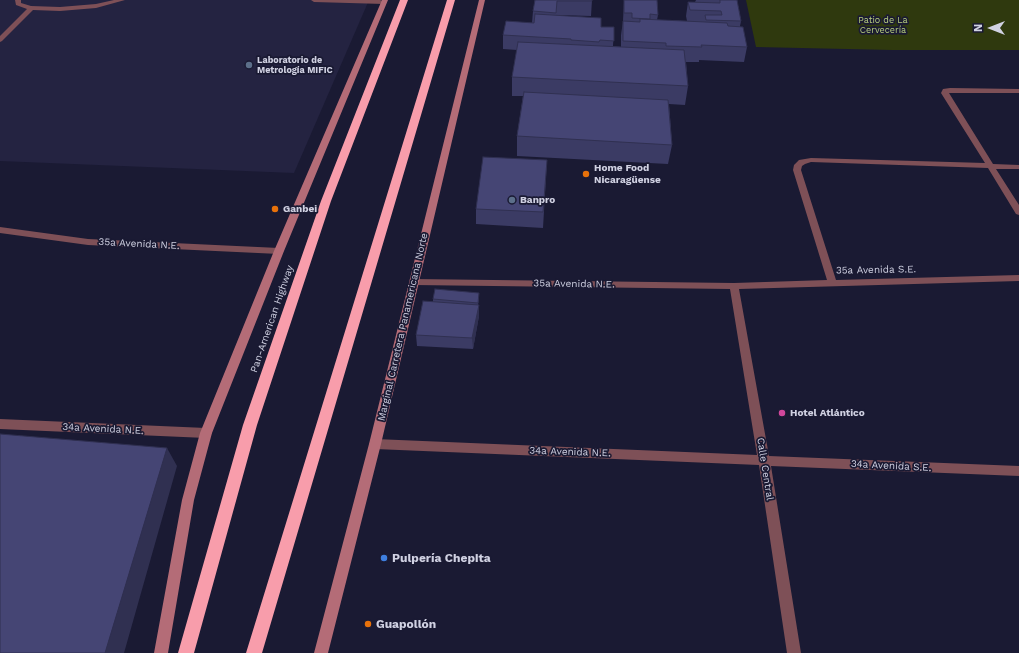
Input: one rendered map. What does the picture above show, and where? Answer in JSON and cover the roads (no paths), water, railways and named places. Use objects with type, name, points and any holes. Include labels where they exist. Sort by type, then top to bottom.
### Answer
[{"type":"highway","name":"Pan-American Highway","points":[[186,653],[250,425],[326,201],[404,0]]},
{"type":"highway","points":[[254,653],[451,0]]},
{"type":"street","points":[[18,0],[18,4],[31,8],[60,9],[96,6],[122,0]]},
{"type":"street","points":[[161,653],[188,500],[206,433],[279,251],[384,1],[314,0]]},
{"type":"street","name":"Marginal Carretera Panamericana Norte","points":[[321,653],[375,444],[482,0]]},
{"type":"street","points":[[0,40],[31,8]]},
{"type":"street","points":[[1019,91],[950,90],[946,91],[945,93],[1019,212]]},
{"type":"street","points":[[832,282],[797,170],[798,165],[802,162],[811,160],[1019,167]]},
{"type":"street","name":"35a Avenida N.E.","points":[[0,231],[88,242],[279,251]]},
{"type":"street","name":"35a Avenida S.E.","points":[[734,286],[832,282],[1019,278]]},
{"type":"street","name":"35a Avenida N.E.","points":[[414,282],[734,286]]},
{"type":"street","name":"Calle Central","points":[[734,286],[764,460],[794,653]]},
{"type":"street","name":"34a Avenida N.E.","points":[[0,424],[206,433]]},
{"type":"street","name":"34a Avenida N.E.","points":[[375,444],[764,460]]},
{"type":"street","name":"34a Avenida S.E.","points":[[764,460],[1019,471]]},
{"type":"place","name":"Laboratorio de Metrología MIFIC","points":[[249,65]]},
{"type":"place","name":"Home Food Nicaragüense","points":[[586,174]]},
{"type":"place","name":"Banpro","points":[[512,200]]},
{"type":"place","name":"Ganbei","points":[[275,209]]},
{"type":"place","name":"Hotel Atlántico","points":[[782,413]]},
{"type":"place","name":"Pulpería Chepita","points":[[384,558]]},
{"type":"place","name":"Guapollón","points":[[368,624]]},
{"type":"park label","name":"Patio de La Cervecería","points":[[883,26]]}]
